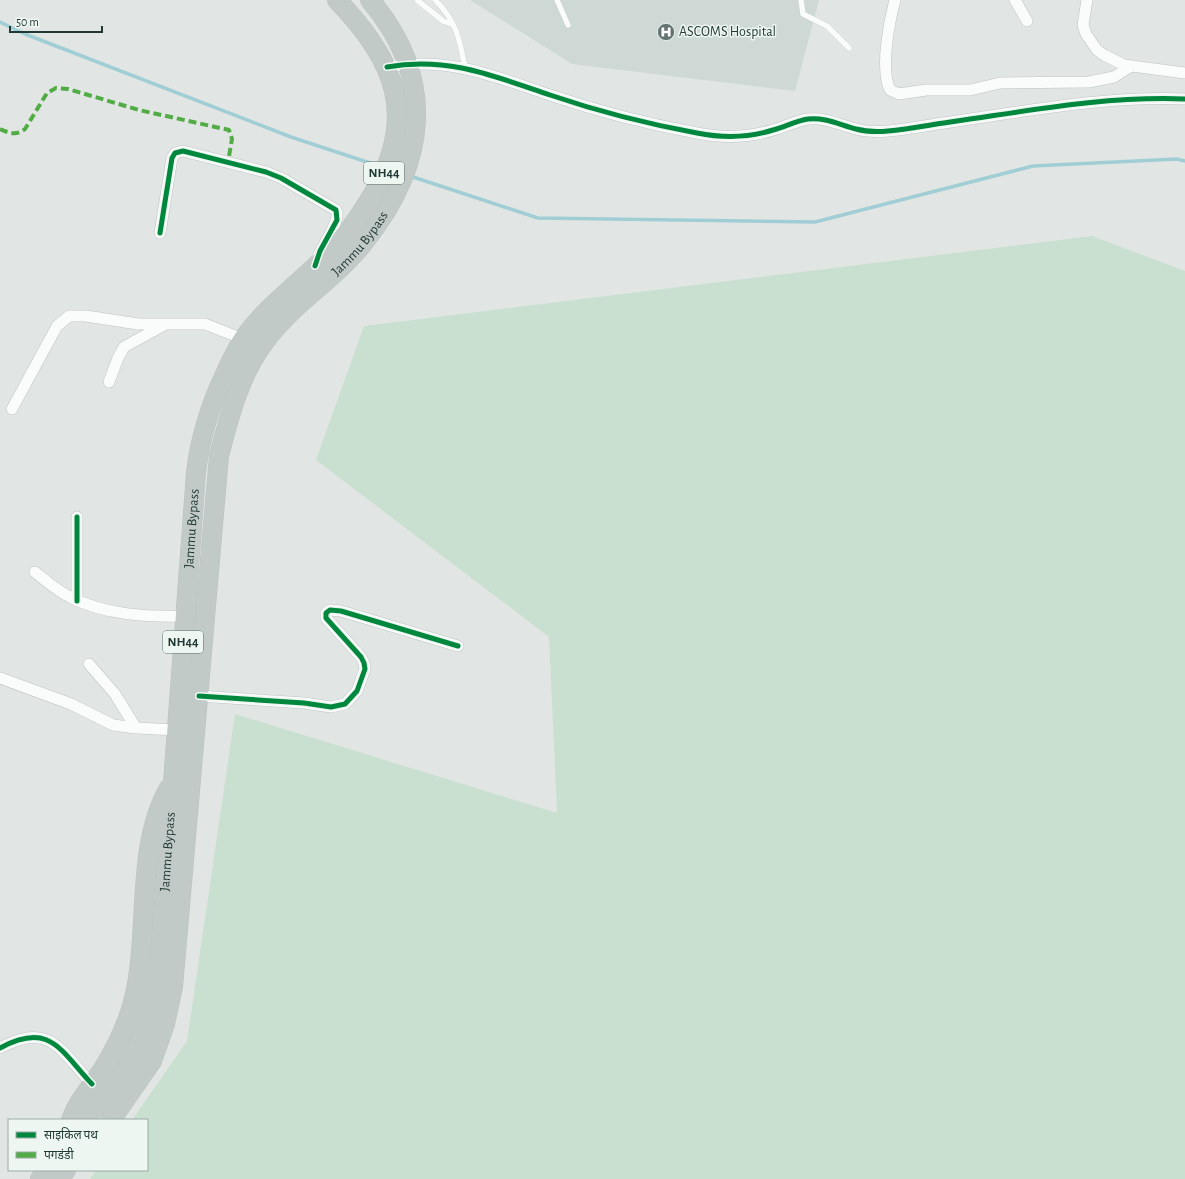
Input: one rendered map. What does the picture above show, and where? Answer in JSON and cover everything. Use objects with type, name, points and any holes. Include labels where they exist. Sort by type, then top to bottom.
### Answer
[{"type":"highway","name":"Jammu Bypass","points":[[86,1119],[120,1078],[134,1053],[153,998],[160,957],[199,445],[210,409],[243,339],[255,324],[332,251],[348,232],[369,201],[388,164],[394,142],[398,115],[397,104],[394,88],[387,67],[365,32],[337,0]]},
{"type":"highway","name":"Jammu Bypass","points":[[113,1119],[152,1061],[165,1024],[173,987],[200,696],[220,456],[227,423],[238,389],[262,344],[282,322],[365,242],[388,208],[404,179],[413,153],[416,113],[408,63],[395,36],[370,0]]},
{"type":"highway","points":[[71,1119],[76,1107],[114,1050],[133,1002],[138,976],[151,841],[160,803],[173,780]]},
{"type":"street","points":[[895,0],[886,53],[886,78],[890,90],[899,94],[926,90],[970,90],[1000,83],[1094,81],[1114,77],[1131,66]]},
{"type":"street","points":[[1015,0],[1027,21]]},
{"type":"street","points":[[1087,0],[1083,17],[1083,25],[1086,34],[1097,50],[1114,62],[1131,66],[1185,73]]},
{"type":"street","points":[[387,67],[408,63],[431,63],[465,68],[484,72],[551,95],[638,120],[698,133],[734,137],[754,136],[792,122],[810,119],[827,120],[858,130],[873,132],[1113,100],[1185,99]]},
{"type":"street","points":[[160,233],[172,158],[175,153],[183,151],[266,172],[281,178],[336,210],[337,220],[320,251],[315,266]]},
{"type":"street","points":[[12,409],[57,326],[69,316],[86,316],[138,324],[205,324],[243,339]]},
{"type":"street","points":[[109,382],[124,347],[167,324]]},
{"type":"street","points":[[77,517],[77,601]]},
{"type":"street","points":[[35,572],[57,589],[77,601],[117,612],[142,616],[185,616]]},
{"type":"street","points":[[200,696],[304,703],[331,707],[345,704],[355,695],[365,669],[361,658],[326,618],[326,613],[330,610],[341,611],[458,646]]},
{"type":"street","points":[[89,664],[116,694],[136,728]]},
{"type":"street","points":[[0,678],[71,704],[113,725],[177,730]]},
{"type":"street","points":[[0,1048],[16,1039],[26,1037],[46,1039],[57,1048],[92,1084]]},
{"type":"lane","points":[[417,0],[439,18],[451,24]]},
{"type":"lane","points":[[435,0],[447,12],[451,24],[460,40],[465,68]]},
{"type":"lane","points":[[557,0],[568,25]]},
{"type":"lane","points":[[801,0],[802,10],[805,16],[827,26],[849,48]]},
{"type":"shaded area","name":"ASCOMS Hospital","points":[[470,0],[819,0],[795,91],[572,64]]},
{"type":"green space","points":[[1092,236],[1185,271],[1185,1179],[90,1179],[95,1171],[148,1171],[148,1119],[133,1119],[187,1041],[235,714],[557,813],[549,637],[316,460],[364,326]]},
{"type":"waterway","points":[[0,22],[25,34],[291,137],[379,166]]},
{"type":"waterway","points":[[410,176],[538,218],[815,222],[1033,166],[1177,159],[1185,161]]},
{"type":"marked path","points":[[0,129],[6,132],[19,133],[25,129],[47,93],[56,88],[68,89],[139,110],[229,130],[232,139],[228,162]]},
{"type":"cycle path","points":[[387,67],[409,64],[430,64],[470,70],[623,117],[660,126],[716,136],[754,135],[808,119],[826,120],[872,132],[905,129],[1014,112],[1099,102],[1185,99]]},
{"type":"cycle path","points":[[160,233],[172,158],[175,153],[183,151],[266,172],[281,178],[336,210],[337,220],[320,251],[315,266]]},
{"type":"cycle path","points":[[77,517],[77,601]]},
{"type":"cycle path","points":[[199,696],[304,703],[331,707],[345,704],[357,691],[365,669],[361,657],[326,618],[326,613],[330,610],[341,611],[458,646]]},
{"type":"cycle path","points":[[0,1048],[17,1040],[31,1037],[43,1039],[53,1043],[62,1051],[92,1084]]},
{"type":"place","name":"ASCOMS Hospital","points":[[666,32]]}]
